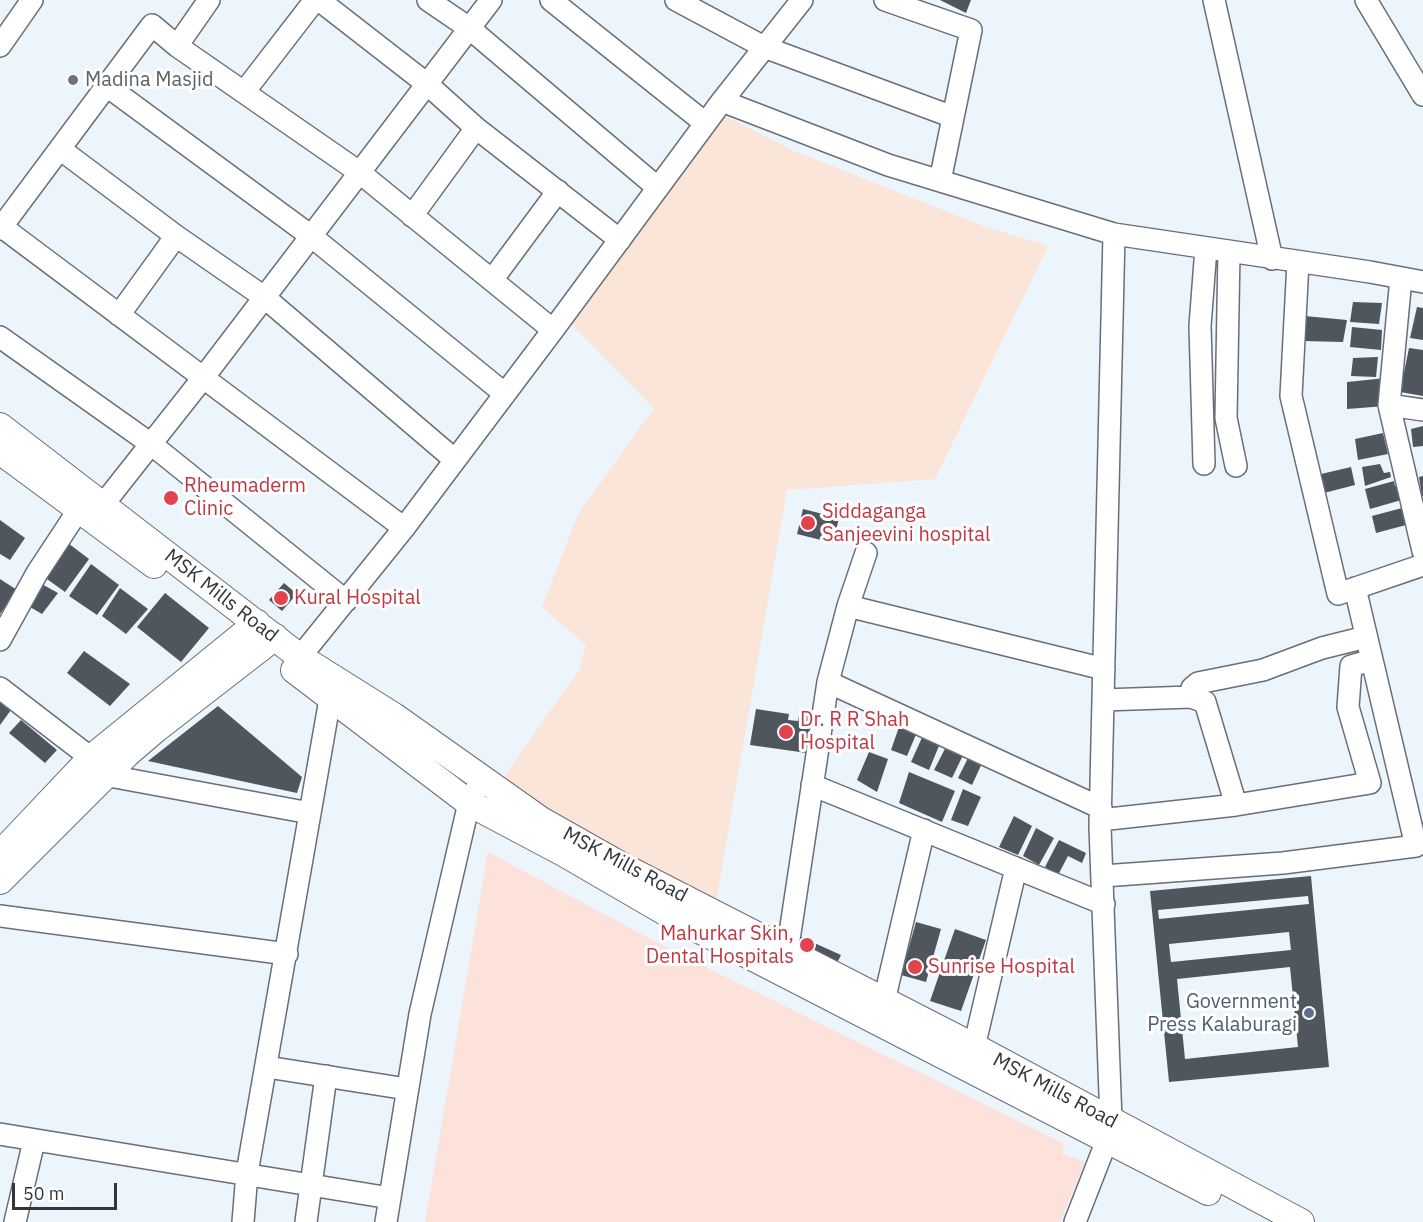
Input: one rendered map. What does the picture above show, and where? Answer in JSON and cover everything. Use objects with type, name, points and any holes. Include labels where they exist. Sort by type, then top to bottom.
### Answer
[{"type":"main road","name":"MSK Mills Road","points":[[0,426],[91,507],[296,663],[330,699],[469,803],[565,854],[670,915],[884,1001],[972,1058]]},
{"type":"main road","name":"MSK Mills Road","points":[[0,451],[91,507]]},
{"type":"main road","points":[[0,854],[98,767],[155,730],[260,635]]},
{"type":"main road","name":"MSK Mills Road","points":[[296,663],[394,717],[541,820],[786,962],[1109,1131],[1265,1222]]},
{"type":"main road","points":[[0,881],[98,767]]},
{"type":"main road","name":"MSK Mills Road","points":[[1109,1131],[1301,1222]]},
{"type":"street","points":[[0,46],[32,0]]},
{"type":"street","points":[[177,46],[209,0]]},
{"type":"street","points":[[244,92],[317,0],[427,84],[476,128],[620,240]]},
{"type":"street","points":[[428,0],[469,28],[658,188]]},
{"type":"street","points":[[0,640],[37,573],[91,507],[151,444],[491,0]]},
{"type":"street","points":[[550,0],[705,123]]},
{"type":"street","points":[[676,0],[764,47],[953,117]]},
{"type":"street","points":[[296,663],[404,528],[705,123],[802,0]]},
{"type":"street","points":[[1214,0],[1272,259]]},
{"type":"street","points":[[1366,0],[1423,96]]},
{"type":"street","points":[[896,2],[971,30],[940,181]]},
{"type":"street","points":[[404,528],[1,228],[106,86],[152,25],[177,46],[359,172],[553,330]]},
{"type":"street","points":[[106,86],[310,236],[504,394]]},
{"type":"street","points":[[722,101],[888,165],[1114,234],[1423,282]]},
{"type":"street","points":[[412,216],[476,128]]},
{"type":"street","points":[[60,149],[176,236],[264,297],[455,460]]},
{"type":"street","points":[[492,280],[558,191]]},
{"type":"street","points":[[1075,1222],[1109,1131],[1100,814],[1114,234]]},
{"type":"street","points":[[119,315],[176,236]]},
{"type":"street","points":[[1204,464],[1200,326],[1206,248]]},
{"type":"street","points":[[1229,252],[1227,418],[1236,466]]},
{"type":"street","points":[[1298,262],[1291,396],[1338,594],[1423,566]]},
{"type":"street","points":[[1401,278],[1389,405],[1423,551]]},
{"type":"street","points":[[0,337],[151,444],[346,601]]},
{"type":"street","points":[[1389,405],[1423,410]]},
{"type":"street","points":[[786,962],[828,682],[848,606],[866,553]]},
{"type":"street","points":[[1103,876],[1283,863],[1416,846],[1355,588]]},
{"type":"street","points":[[848,606],[1104,669]]},
{"type":"street","points":[[1191,697],[1191,688],[1198,683],[1256,672],[1322,648],[1366,637]]},
{"type":"street","points":[[828,682],[1100,814],[1236,805],[1370,783],[1348,707],[1351,666],[1372,660]]},
{"type":"street","points":[[0,688],[98,767],[310,813]]},
{"type":"street","points":[[1103,700],[1191,697],[1205,702],[1236,805]]},
{"type":"street","points":[[243,1222],[247,1173],[330,699]]},
{"type":"street","points":[[386,1222],[420,1014],[469,803],[482,778]]},
{"type":"street","points":[[812,785],[1104,904]]},
{"type":"street","points":[[884,1001],[924,830]]},
{"type":"street","points":[[972,1058],[1016,868]]},
{"type":"street","points":[[0,916],[287,954]]},
{"type":"street","points":[[267,1067],[407,1089]]},
{"type":"street","points":[[306,1222],[326,1076]]},
{"type":"street","points":[[0,1134],[390,1198]]},
{"type":"street","points":[[15,1222],[34,1141]]},
{"type":"shaded area","points":[[721,114],[794,151],[983,226],[1048,246],[935,479],[787,490],[716,902],[540,808],[501,781],[579,670],[586,645],[542,607],[578,514],[654,408],[570,323]]},
{"type":"shaded area","points":[[488,852],[675,952],[1065,1144],[1062,1153],[1085,1162],[1060,1222],[425,1222]]},
{"type":"building","points":[[940,0],[971,0],[966,13]]},
{"type":"building","points":[[1353,302],[1382,303],[1379,324],[1350,322]]},
{"type":"building","points":[[1417,307],[1423,308],[1423,340],[1410,338]]},
{"type":"building","points":[[1305,316],[1347,320],[1343,342],[1303,341]]},
{"type":"building","points":[[1352,327],[1382,330],[1381,350],[1350,347]]},
{"type":"building","points":[[1409,348],[1423,350],[1423,396],[1400,392]]},
{"type":"building","points":[[1378,357],[1376,377],[1351,376],[1353,358]]},
{"type":"building","points":[[1386,378],[1386,406],[1347,409],[1347,382]]},
{"type":"building","points":[[1423,426],[1423,446],[1413,447],[1411,429]]},
{"type":"building","points":[[1383,433],[1388,454],[1358,460],[1355,439]]},
{"type":"building","points":[[1380,464],[1384,473],[1390,472],[1391,477],[1365,486],[1362,467]]},
{"type":"building","points":[[1351,467],[1355,485],[1324,493],[1321,474]]},
{"type":"building","points":[[1423,476],[1423,496],[1422,496],[1419,477]]},
{"type":"building","points":[[1394,481],[1395,486],[1404,486],[1405,499],[1370,509],[1365,489]]},
{"type":"building","points":[[1402,508],[1406,525],[1376,533],[1372,516]]},
{"type":"building","points":[[803,509],[839,518],[833,543],[797,534]]},
{"type":"building","points":[[0,520],[25,538],[10,560],[0,554]]},
{"type":"building","points":[[64,540],[89,559],[65,592],[40,574]]},
{"type":"building","points":[[91,564],[119,585],[97,615],[69,596]]},
{"type":"building","points":[[0,579],[17,590],[0,614]]},
{"type":"building","points":[[38,582],[58,593],[42,614],[25,604]]},
{"type":"building","points":[[284,583],[297,594],[282,611],[269,600]]},
{"type":"building","points":[[120,588],[148,609],[126,634],[102,616]]},
{"type":"building","points":[[165,593],[209,628],[181,662],[137,627]]},
{"type":"building","points":[[84,651],[130,684],[110,706],[67,673]]},
{"type":"building","points":[[0,702],[11,710],[0,725]]},
{"type":"building","points":[[218,706],[302,777],[297,793],[148,761]]},
{"type":"building","points":[[756,709],[789,714],[788,720],[798,721],[799,715],[813,717],[807,753],[750,745]]},
{"type":"building","points":[[21,720],[57,750],[45,763],[9,733]]},
{"type":"building","points":[[899,727],[917,732],[907,756],[891,750]]},
{"type":"building","points":[[924,733],[941,741],[929,770],[911,762]]},
{"type":"building","points":[[948,743],[966,749],[952,778],[934,770]]},
{"type":"building","points":[[869,752],[888,759],[877,792],[857,780]]},
{"type":"building","points":[[971,752],[984,759],[972,785],[958,778]]},
{"type":"building","points":[[909,772],[955,791],[942,822],[899,803]]},
{"type":"building","points":[[963,789],[981,797],[968,826],[951,820]]},
{"type":"building","points":[[1014,816],[1032,826],[1018,855],[999,847]]},
{"type":"building","points":[[1036,828],[1054,838],[1039,865],[1023,856]]},
{"type":"building","points":[[1059,840],[1086,853],[1082,863],[1068,856],[1058,875],[1045,867]]},
{"type":"building","name":"Government Press Kalaburagi","points":[[1311,876],[1329,1067],[1169,1082],[1150,891]],"holes":[[[1308,896],[1309,904],[1159,919],[1158,910]],[[1289,932],[1291,950],[1171,962],[1169,944]],[[1290,967],[1298,1047],[1185,1059],[1177,979]]]},
{"type":"building","points":[[916,922],[941,929],[926,982],[901,975]]},
{"type":"building","points":[[955,929],[986,940],[961,1011],[930,1001]]},
{"type":"building","points":[[801,937],[841,955],[835,967],[795,950]]},
{"type":"place","name":"Madina Masjid","points":[[73,80]]},
{"type":"place","name":"Rheumaderm Clinic","points":[[171,498]]},
{"type":"place","name":"Siddaganga Sanjeevini hospital","points":[[808,523]]},
{"type":"place","name":"Kural Hospital","points":[[281,598]]},
{"type":"place","name":"Dr. R R Shah Hospital","points":[[786,732]]},
{"type":"place","name":"Mahurkar Skin, Dental Hospitals","points":[[807,945]]},
{"type":"place","name":"Sunrise Hospital","points":[[915,967]]},
{"type":"place","name":"Government Press Kalaburagi","points":[[1309,1013]]}]
